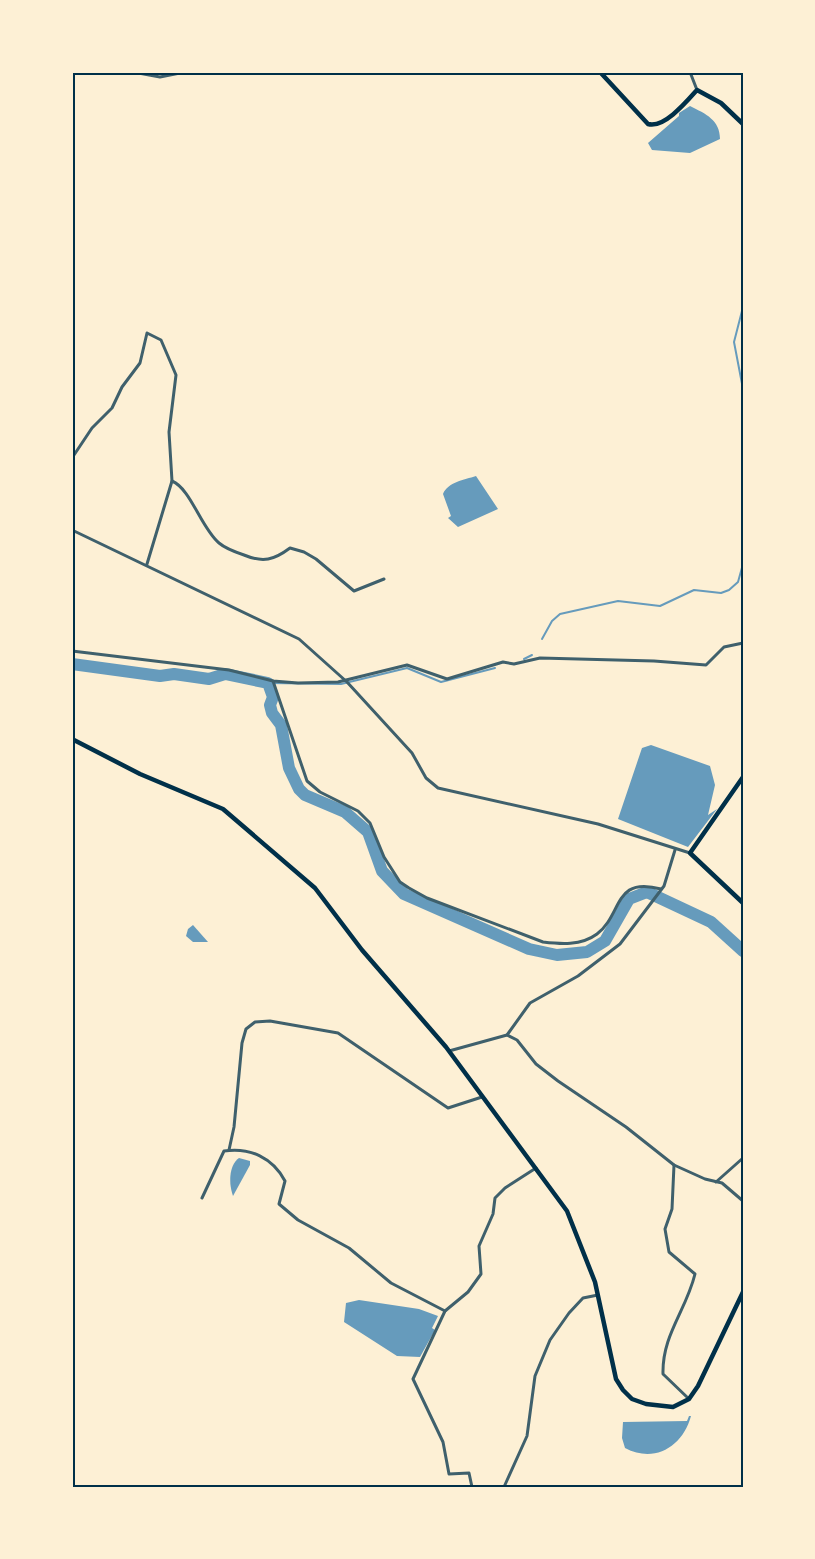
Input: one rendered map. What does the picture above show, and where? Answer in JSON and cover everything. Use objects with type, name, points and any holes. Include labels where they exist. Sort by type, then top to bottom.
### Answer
[{"type":"main road","points":[[600,72],[652,126],[687,105],[697,90],[721,103],[743,124]]},
{"type":"main road","points":[[72,739],[140,774],[223,809],[315,888],[362,950],[449,1051],[567,1211],[578,1233],[598,1295],[616,1379],[622,1390],[632,1399],[661,1407],[681,1405],[689,1399],[698,1386],[743,1292]]},
{"type":"main road","points":[[743,777],[690,853],[743,903]]},
{"type":"street","points":[[134,72],[160,77],[185,72]]},
{"type":"street","points":[[283,72],[294,72]]},
{"type":"street","points":[[690,72],[697,90]]},
{"type":"street","points":[[72,458],[92,428],[112,408],[122,387],[140,363],[147,333],[160,340],[175,368],[169,432],[172,481],[147,565]]},
{"type":"street","points":[[172,481],[182,487],[217,542],[230,550],[256,560],[274,560],[290,548],[304,552],[354,591],[384,579]]},
{"type":"street","points":[[72,530],[289,632],[321,656],[347,681],[412,753],[426,778],[438,788],[598,824],[690,853]]},
{"type":"street","points":[[72,651],[229,669],[274,683],[309,683],[347,681],[407,665],[447,679],[503,662],[514,664],[540,658],[706,665],[724,647],[743,643]]},
{"type":"street","points":[[274,683],[307,782],[320,792],[358,811],[370,823],[384,856],[400,882],[427,898],[537,940],[562,944],[582,942],[596,935],[604,927],[617,902],[631,889],[646,885],[660,891]]},
{"type":"street","points":[[449,1051],[507,1035],[531,1003],[578,976],[620,944],[660,891],[675,850]]},
{"type":"street","points":[[229,1150],[234,1127],[242,1043],[246,1029],[255,1022],[270,1021],[338,1033],[448,1108],[482,1097]]},
{"type":"street","points":[[507,1035],[517,1040],[536,1064],[626,1127],[674,1165],[716,1182],[743,1201]]},
{"type":"street","points":[[202,1198],[224,1150],[239,1148],[256,1153],[278,1168],[285,1181],[279,1204],[298,1220],[349,1248],[391,1282],[445,1311]]},
{"type":"street","points":[[716,1182],[722,1174],[743,1158]]},
{"type":"street","points":[[674,1165],[672,1209],[665,1229],[669,1252],[695,1274],[689,1299],[670,1331],[663,1354],[663,1374],[689,1399]]},
{"type":"street","points":[[472,1487],[469,1473],[449,1474],[442,1442],[413,1379],[445,1311],[468,1292],[481,1274],[479,1245],[493,1214],[495,1198],[505,1188],[536,1167]]},
{"type":"street","points":[[504,1487],[527,1436],[535,1376],[550,1340],[583,1298],[598,1295]]},
{"type":"water","points":[[690,106],[715,122],[720,139],[690,153],[652,150],[648,143],[679,116],[679,113]]},
{"type":"water","points":[[476,476],[498,509],[458,527],[448,518],[451,516],[443,494],[452,484]]},
{"type":"water","points":[[651,745],[710,766],[715,785],[708,815],[717,809],[688,847],[618,819],[642,748]]},
{"type":"water","points":[[193,925],[208,942],[193,942],[186,936],[188,929]]},
{"type":"water","points":[[239,1158],[250,1161],[250,1165],[233,1196],[230,1176],[235,1161]]},
{"type":"water","points":[[359,1300],[419,1309],[438,1316],[432,1328],[435,1330],[420,1357],[397,1356],[344,1322],[346,1303]]},
{"type":"water","points":[[691,1416],[682,1436],[666,1449],[647,1454],[625,1448],[622,1438],[623,1422],[687,1421]]},
{"type":"waterway","points":[[743,307],[734,342],[743,389]]},
{"type":"waterway","points":[[542,639],[552,621],[560,614],[618,601],[660,606],[694,590],[721,593],[729,590],[738,582],[743,564]]},
{"type":"waterway","points":[[524,659],[532,655]]},
{"type":"waterway","points":[[72,664],[160,676],[174,674],[209,679],[225,674],[268,683],[273,697],[270,705],[272,713],[281,725],[289,768],[299,789],[305,795],[345,812],[368,832],[382,871],[404,894],[529,949],[557,955],[587,952],[605,941],[629,899],[647,892],[711,922],[743,951]]},
{"type":"waterway","points":[[268,683],[341,684],[407,668],[441,682],[495,668]]}]
